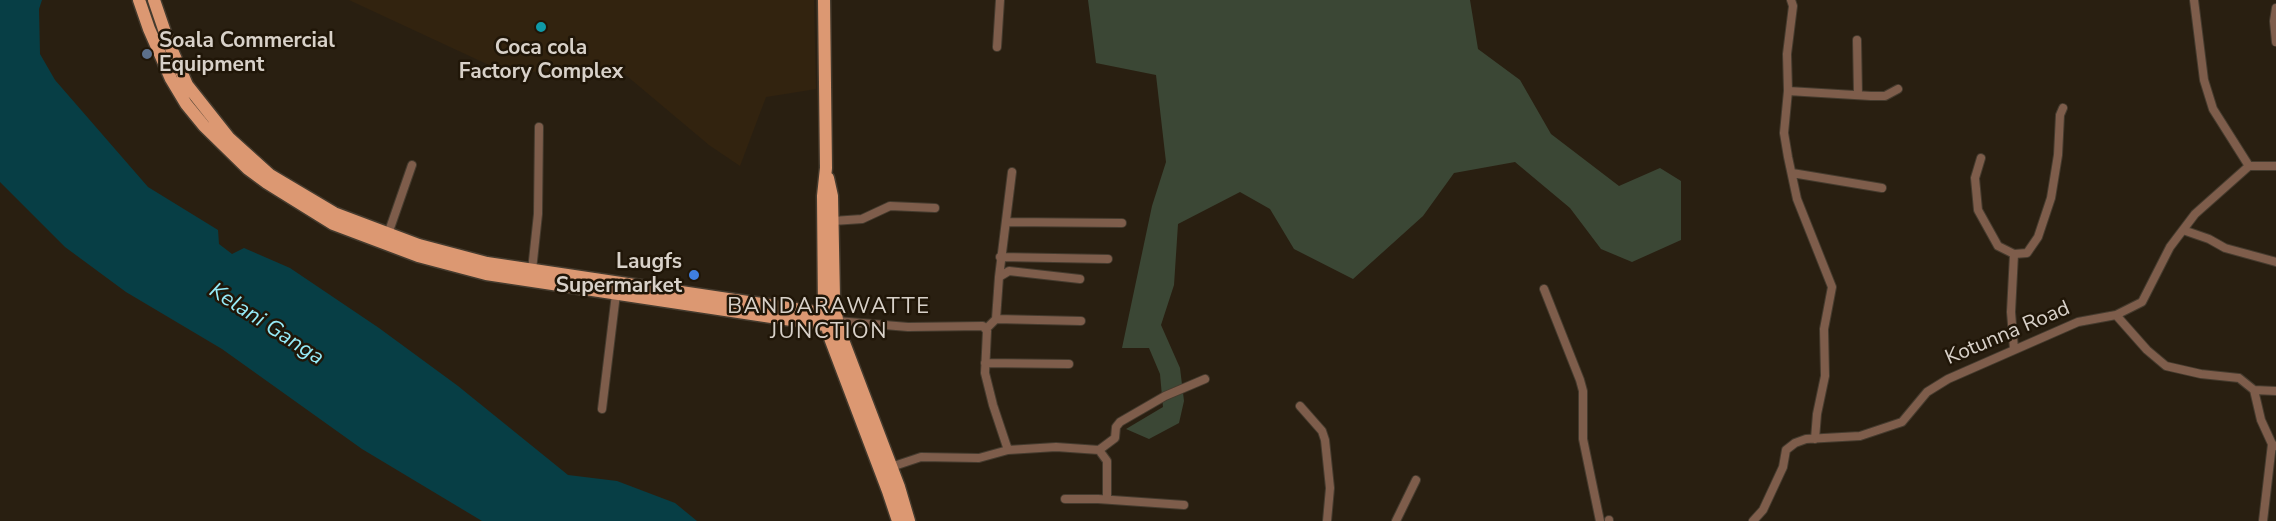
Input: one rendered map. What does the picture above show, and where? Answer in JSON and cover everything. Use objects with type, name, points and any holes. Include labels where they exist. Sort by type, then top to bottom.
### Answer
[{"type":"main road","points":[[140,0],[149,29],[171,79],[186,104],[222,145],[267,183],[299,205],[352,233],[465,259],[532,270],[617,289]]},
{"type":"main road","points":[[154,0],[187,85],[215,122],[242,151],[270,175],[315,202],[386,239],[464,270],[617,289],[832,321]]},
{"type":"main road","points":[[824,0],[826,168],[823,196],[832,321],[886,469],[909,521]]},
{"type":"main road","points":[[826,168],[832,196],[833,221],[832,321]]},
{"type":"main road","points":[[886,469],[898,521]]},
{"type":"street","points":[[997,47],[1000,0]]},
{"type":"street","points":[[1791,0],[1793,6],[1787,54],[1788,91],[1784,133],[1797,199],[1832,287],[1824,329],[1825,376],[1817,414],[1815,439]]},
{"type":"street","points":[[2194,0],[2204,80],[2213,109],[2249,166],[2276,166]]},
{"type":"street","points":[[2276,8],[2274,21],[2276,42]]},
{"type":"street","points":[[1857,40],[1857,95]]},
{"type":"street","points":[[1788,91],[1885,96],[1898,89]]},
{"type":"street","points":[[1981,158],[1975,178],[1978,210],[1998,246],[2014,254],[2027,253],[2038,237],[2051,198],[2058,155],[2060,115],[2063,108]]},
{"type":"street","points":[[532,270],[537,214],[539,128]]},
{"type":"street","points":[[386,239],[412,165]]},
{"type":"street","name":"Kotunna Road","points":[[1753,521],[1763,510],[1783,467],[1786,450],[1795,443],[1815,439],[1860,436],[1902,422],[1927,392],[1948,379],[2078,322],[2116,315],[2142,302],[2170,247],[2195,214],[2249,166]]},
{"type":"street","points":[[986,329],[996,319],[1000,257],[1012,172]]},
{"type":"street","points":[[1792,173],[1882,188]]},
{"type":"street","points":[[833,221],[862,219],[890,206],[935,208]]},
{"type":"street","points":[[1006,222],[1122,223]]},
{"type":"street","points":[[2183,230],[2209,239],[2225,248],[2276,262]]},
{"type":"street","points":[[2014,254],[2011,312],[2014,350]]},
{"type":"street","points":[[1000,257],[1108,259]]},
{"type":"street","points":[[999,277],[1009,272],[1080,279]]},
{"type":"street","points":[[602,409],[617,289]]},
{"type":"street","points":[[1545,289],[1580,380],[1583,439],[1600,521]]},
{"type":"street","points":[[2116,315],[2147,350],[2166,366],[2201,374],[2239,378],[2254,390],[2276,391]]},
{"type":"street","points":[[996,319],[1081,321]]},
{"type":"street","points":[[832,321],[909,327],[979,326],[986,329]]},
{"type":"street","points":[[986,329],[985,373],[1008,450]]},
{"type":"street","points":[[986,363],[1069,364]]},
{"type":"street","points":[[886,469],[921,457],[979,458],[1008,450],[1056,447],[1099,450],[1115,438],[1116,427],[1120,422],[1159,399],[1205,379]]},
{"type":"street","points":[[2254,390],[2261,420],[2274,445],[2263,521]]},
{"type":"street","points":[[1300,406],[1322,431],[1325,440],[1330,488],[1327,521]]},
{"type":"street","points":[[1099,450],[1107,461],[1107,499]]},
{"type":"street","points":[[1396,521],[1416,480]]},
{"type":"street","points":[[1065,499],[1107,499],[1184,505]]},
{"type":"shaded area","points":[[349,0],[814,0],[816,89],[766,97],[740,166],[709,145],[621,71],[504,72]]},
{"type":"green space","points":[[1088,0],[1470,0],[1478,49],[1520,80],[1551,134],[1619,186],[1660,168],[1681,181],[1681,240],[1632,262],[1601,249],[1570,208],[1515,162],[1454,173],[1423,216],[1353,279],[1294,249],[1270,209],[1240,192],[1178,224],[1174,285],[1161,325],[1180,368],[1184,401],[1179,423],[1149,439],[1126,429],[1163,407],[1160,374],[1149,348],[1122,348],[1152,206],[1166,162],[1156,75],[1096,63]]},
{"type":"water","name":"Kelani Ganga","points":[[0,0],[42,0],[39,9],[40,54],[55,80],[148,187],[218,230],[219,244],[232,254],[244,248],[290,268],[379,328],[458,386],[568,475],[617,481],[675,503],[697,521],[482,521],[362,449],[222,349],[126,292],[65,247],[0,182]]},
{"type":"place","name":"Coca cola Factory Complex","points":[[541,27]]},
{"type":"place","name":"Soala Commercial Equipment","points":[[147,54]]},
{"type":"place","name":"Laugfs Supermarket","points":[[694,275]]},
{"type":"district","name":"BANDARAWATTE JUNCTION","points":[[829,320]]}]
